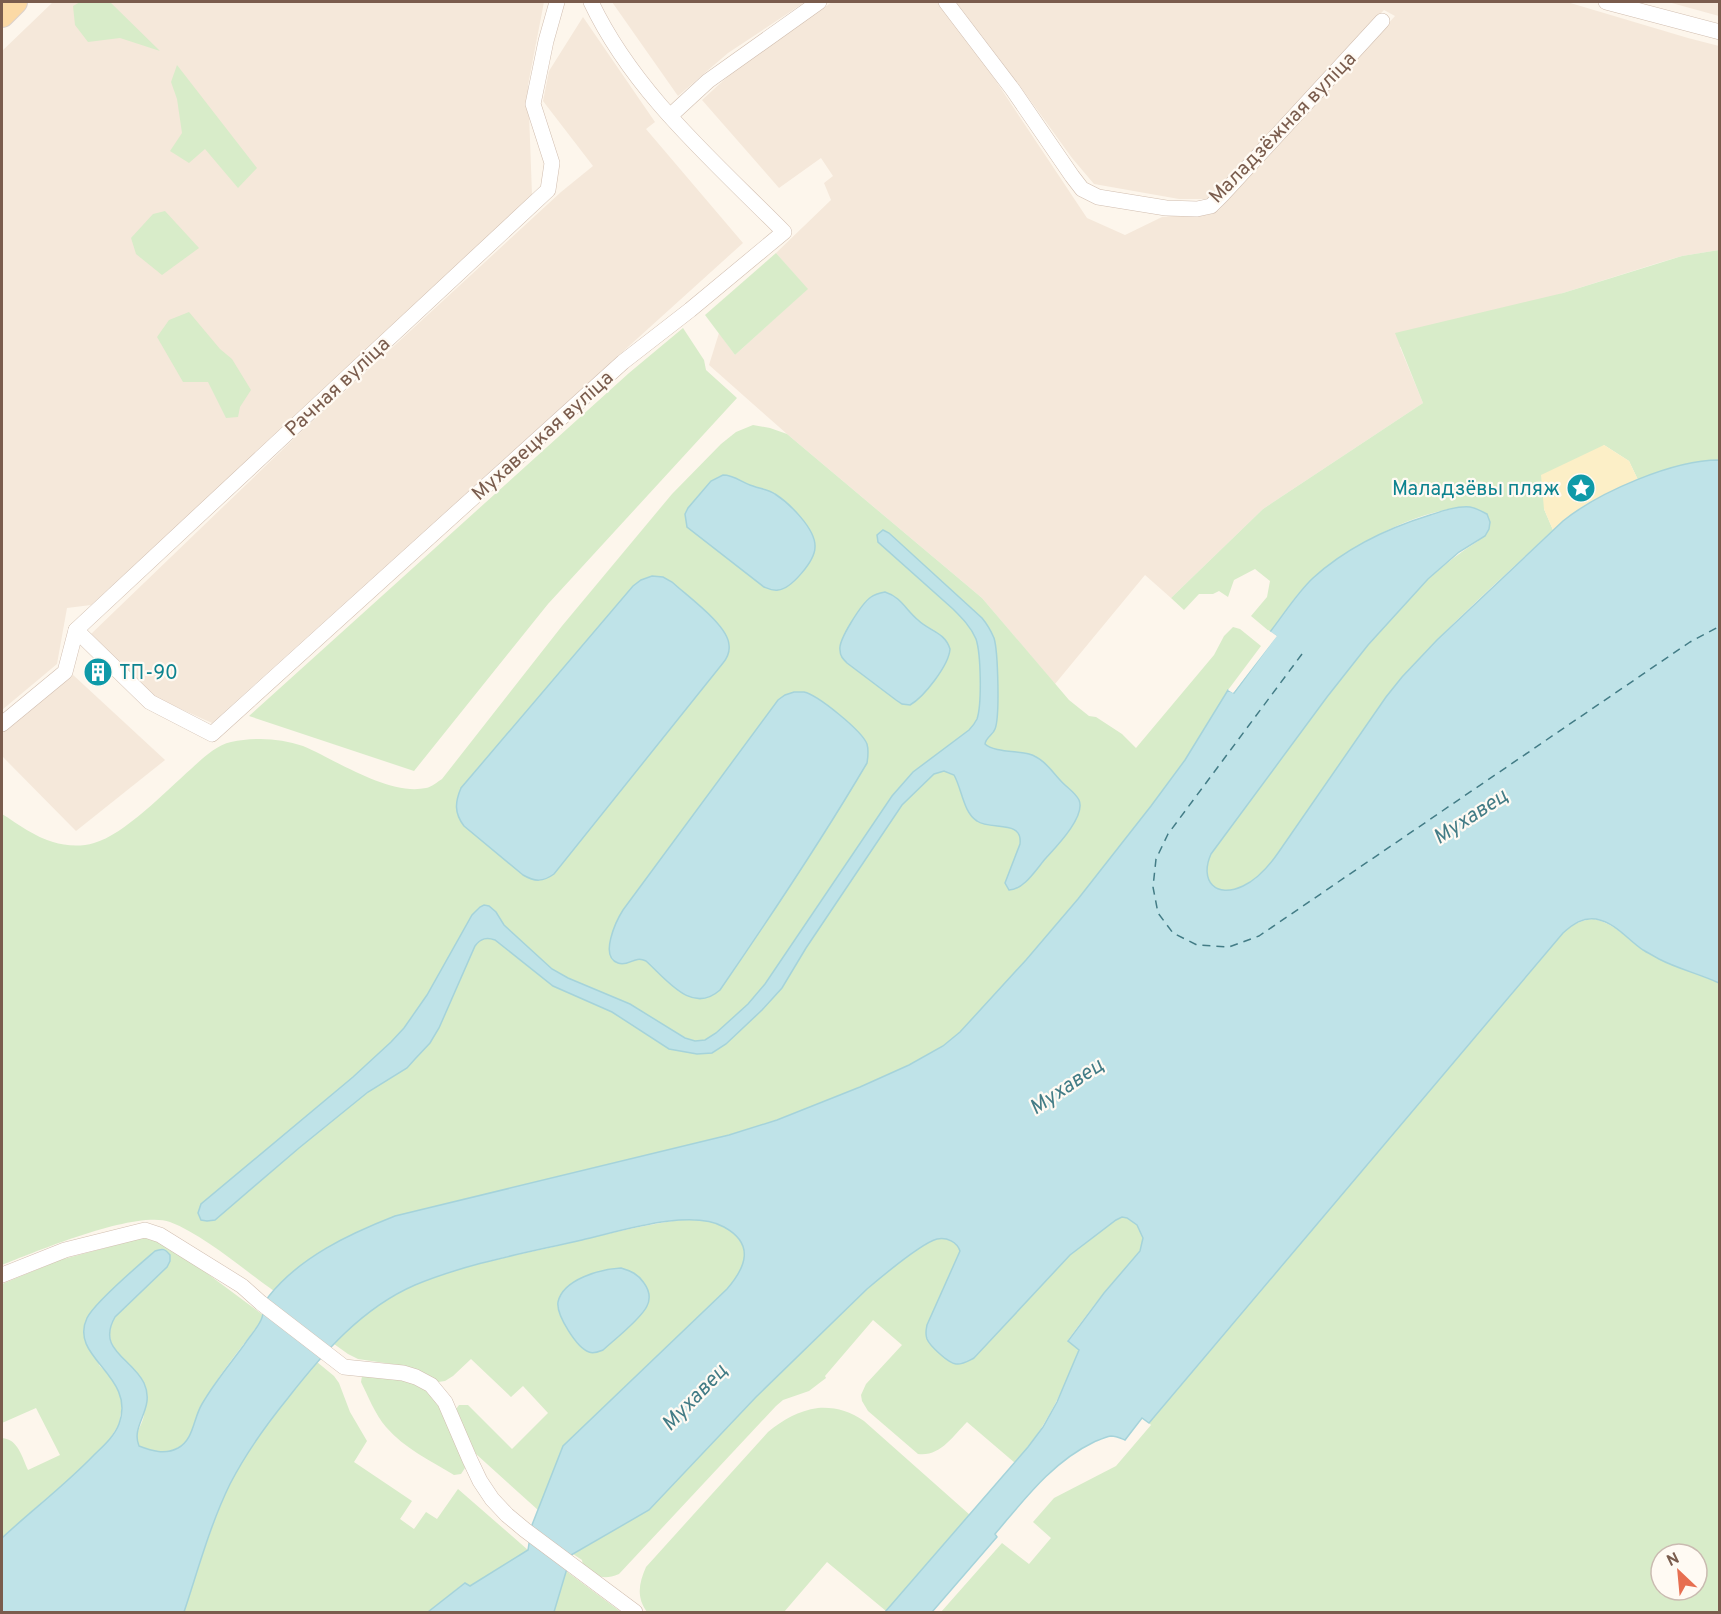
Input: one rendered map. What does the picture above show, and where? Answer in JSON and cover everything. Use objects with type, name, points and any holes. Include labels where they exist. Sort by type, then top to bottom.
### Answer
[{"type":"main road","points":[[2,15],[15,2]]},
{"type":"street","name":"Рачная вуліца","points":[[76,630],[548,190],[552,163],[533,104],[546,41],[558,2]]},
{"type":"street","name":"Мухавецкая вуліца","points":[[76,630],[150,702],[212,734],[622,362],[690,310],[784,232],[670,116],[634,74],[602,24],[591,2]]},
{"type":"street","points":[[670,116],[708,81],[819,2]]},
{"type":"street","name":"Маладзёжная вуліца","points":[[946,2],[1013,90],[1082,189],[1098,196],[1166,208],[1197,209],[1210,206],[1224,194],[1382,21]]},
{"type":"street","points":[[1606,2],[1719,32]]},
{"type":"street","points":[[2,724],[65,672],[76,630]]},
{"type":"street","points":[[2,1275],[65,1250],[145,1230],[160,1235],[242,1286],[344,1367],[403,1373],[431,1385],[445,1402],[480,1481],[492,1499],[525,1530],[635,1612]]},
{"type":"shaded area","points":[[53,2],[544,2],[528,85],[532,195],[91,605],[67,608],[57,664],[2,710],[2,51]]},
{"type":"shaded area","points":[[612,2],[805,2],[728,53],[678,96]]},
{"type":"shaded area","points":[[832,2],[940,2],[990,72],[1087,218],[1125,235],[1162,217],[1218,211],[1395,16],[1384,10],[1207,199],[1179,199],[1094,184],[1072,158],[956,2],[1567,2],[1719,46],[1719,250],[1682,256],[1655,264],[1400,347],[1423,403],[1263,509],[1171,598],[1145,575],[1055,684],[982,598],[787,434],[709,365],[719,333],[735,355],[807,289],[776,253],[831,200],[824,183],[833,176],[821,158],[779,188],[702,100],[737,68]]},
{"type":"shaded area","points":[[1668,2],[1719,2],[1719,16]]},
{"type":"shaded area","points":[[583,17],[655,122],[646,129],[743,243],[212,723],[154,697],[91,634],[306,427],[561,192],[593,166],[543,101],[549,71]]},
{"type":"shaded area","points":[[72,674],[165,760],[76,831],[2,756],[2,732]]},
{"type":"green space","points":[[80,2],[110,2],[160,51],[120,38],[88,42],[75,25],[73,6]]},
{"type":"green space","points":[[177,65],[257,168],[238,188],[205,149],[189,163],[170,151],[182,133],[177,99],[171,82]]},
{"type":"green space","points":[[165,211],[199,248],[162,275],[136,254],[131,238],[153,214]]},
{"type":"green space","points":[[1719,250],[1719,460],[1657,473],[1638,480],[1629,461],[1604,445],[1544,509],[1553,530],[1445,632],[1386,697],[1272,862],[1243,886],[1229,891],[1215,888],[1208,877],[1207,870],[1211,854],[1323,702],[1406,601],[1453,558],[1478,541],[1472,507],[1434,513],[1415,519],[1396,526],[1361,545],[1312,579],[1270,632],[1251,616],[1267,597],[1270,581],[1255,569],[1234,580],[1228,597],[1219,591],[1213,594],[1199,594],[1184,610],[1171,598],[1263,509],[1423,403],[1395,333],[1563,293],[1682,256]]},
{"type":"green space","points":[[776,253],[808,289],[735,355],[705,315]]},
{"type":"green space","points":[[189,312],[220,349],[232,359],[251,390],[240,407],[238,417],[226,418],[208,382],[183,382],[157,337],[169,320]]},
{"type":"green space","points":[[683,328],[704,360],[706,370],[737,398],[548,604],[414,771],[249,716],[629,373]]},
{"type":"green space","points":[[753,425],[787,434],[982,598],[1069,700],[1089,716],[1096,717],[1122,734],[1136,748],[1214,655],[1224,636],[1233,627],[1240,629],[1261,646],[1228,690],[1185,760],[1151,806],[1078,899],[1026,960],[960,1032],[943,1046],[909,1065],[860,1087],[777,1120],[729,1135],[395,1216],[361,1230],[330,1247],[287,1278],[274,1291],[196,1235],[170,1222],[154,1220],[134,1222],[86,1234],[2,1265],[2,814],[46,840],[73,846],[94,843],[131,822],[215,749],[231,742],[249,739],[294,743],[363,775],[396,787],[411,789],[430,787],[442,779],[562,626],[672,494],[721,444],[736,432]]},
{"type":"green space","points":[[1594,919],[1602,922],[1655,956],[1719,983],[1719,1612],[941,1612],[1002,1543],[1029,1564],[1051,1538],[1033,1522],[1054,1498],[1116,1466],[1151,1425],[1149,1423],[1563,933],[1577,923]]},
{"type":"green space","points":[[1122,1217],[1136,1224],[1142,1232],[1141,1248],[1134,1260],[1100,1298],[1068,1340],[1079,1349],[1066,1381],[1045,1423],[1015,1463],[967,1422],[939,1449],[926,1454],[918,1454],[868,1411],[861,1395],[866,1384],[902,1345],[873,1320],[825,1376],[826,1378],[809,1391],[783,1400],[776,1406],[619,1574],[608,1577],[596,1575],[583,1566],[582,1560],[573,1554],[649,1510],[756,1397],[867,1289],[901,1261],[930,1242],[937,1239],[948,1240],[954,1243],[960,1251],[927,1325],[926,1336],[928,1340],[974,1358],[1070,1255],[1109,1223]]},
{"type":"green space","points":[[679,1220],[707,1221],[729,1229],[743,1245],[745,1259],[742,1269],[727,1289],[563,1446],[538,1510],[476,1454],[456,1413],[459,1405],[468,1405],[512,1449],[548,1413],[523,1386],[511,1397],[471,1359],[453,1376],[438,1382],[405,1366],[358,1359],[334,1344],[379,1304],[419,1283],[489,1261]]},
{"type":"green space","points":[[142,1238],[152,1239],[173,1248],[263,1315],[261,1321],[211,1390],[186,1442],[164,1452],[139,1446],[137,1437],[144,1415],[144,1383],[116,1351],[110,1339],[110,1332],[115,1317],[167,1267],[170,1261],[170,1255],[165,1250],[149,1256],[93,1309],[99,1365],[111,1377],[121,1396],[119,1424],[109,1440],[71,1479],[2,1538],[2,1438],[16,1445],[28,1470],[60,1455],[36,1408],[2,1423],[2,1284],[60,1260]]},
{"type":"green space","points":[[317,1362],[339,1383],[350,1412],[367,1441],[354,1462],[412,1501],[400,1519],[414,1529],[426,1512],[437,1519],[458,1489],[528,1550],[470,1586],[464,1583],[428,1612],[184,1612],[216,1517],[238,1469],[269,1421]]},
{"type":"green space","points":[[362,1376],[412,1380],[426,1389],[440,1408],[451,1432],[465,1468],[461,1474],[454,1475],[418,1454],[393,1435],[375,1411],[361,1382]]},
{"type":"green space","points":[[818,1408],[842,1410],[864,1421],[970,1515],[886,1611],[827,1562],[784,1612],[647,1612],[640,1595],[646,1567],[768,1432],[792,1416]]},
{"type":"green space","points":[[566,1571],[621,1612],[554,1612]]},
{"type":"sand","name":"Маладзёвы пляж","points":[[1604,445],[1629,461],[1638,480],[1586,504],[1553,530],[1544,509],[1541,475]]},
{"type":"water","name":"Мухавец","points":[[1719,460],[1719,983],[1659,959],[1603,921],[1587,919],[1578,922],[1563,933],[1149,1423],[1142,1418],[1125,1440],[1111,1436],[1094,1442],[1079,1450],[1052,1471],[1017,1508],[995,1534],[997,1537],[932,1612],[885,1612],[1043,1427],[1057,1402],[1079,1350],[1068,1341],[1104,1293],[1140,1251],[1143,1238],[1137,1225],[1127,1218],[1122,1217],[1116,1220],[1070,1255],[974,1358],[960,1364],[949,1361],[940,1354],[929,1342],[926,1334],[927,1325],[960,1251],[959,1248],[948,1240],[937,1239],[912,1254],[867,1289],[756,1397],[649,1510],[571,1555],[554,1612],[428,1612],[465,1583],[470,1586],[528,1550],[532,1525],[563,1446],[734,1281],[743,1264],[744,1248],[734,1234],[724,1227],[693,1220],[634,1227],[476,1265],[435,1277],[396,1295],[378,1306],[345,1333],[301,1381],[257,1440],[236,1473],[216,1515],[184,1612],[2,1612],[2,1538],[82,1467],[108,1441],[119,1424],[122,1407],[119,1392],[87,1345],[84,1332],[87,1318],[108,1293],[155,1251],[164,1250],[170,1255],[167,1267],[115,1317],[110,1328],[110,1338],[118,1353],[139,1374],[147,1392],[147,1401],[138,1431],[139,1446],[163,1452],[178,1448],[187,1439],[207,1396],[258,1325],[269,1296],[281,1282],[310,1258],[343,1239],[395,1216],[729,1135],[777,1120],[860,1087],[909,1065],[943,1046],[960,1032],[1078,899],[1185,760],[1228,690],[1234,693],[1276,636],[1270,632],[1296,597],[1313,578],[1353,548],[1414,520],[1449,509],[1474,508],[1487,514],[1490,522],[1485,536],[1459,552],[1428,579],[1368,645],[1327,697],[1211,854],[1207,872],[1212,885],[1218,889],[1225,890],[1243,886],[1254,880],[1267,867],[1402,677],[1437,640],[1563,521],[1596,499],[1637,480],[1680,465]]},
{"type":"water","points":[[723,475],[731,476],[775,494],[794,510],[811,532],[815,547],[814,553],[807,566],[789,585],[778,590],[764,587],[687,527],[685,514],[688,508],[711,481]]},
{"type":"water","points":[[883,530],[982,618],[993,635],[998,712],[995,729],[985,744],[994,749],[1029,754],[1038,758],[1079,800],[1080,807],[1075,822],[1030,878],[1015,889],[1009,890],[1005,883],[1020,844],[1017,831],[977,821],[966,806],[954,775],[944,771],[934,774],[902,805],[806,948],[782,988],[726,1044],[712,1053],[697,1054],[669,1049],[612,1012],[553,986],[495,940],[487,938],[482,940],[475,946],[439,1028],[430,1043],[407,1068],[368,1092],[215,1220],[201,1220],[198,1213],[201,1204],[353,1077],[404,1028],[427,995],[472,915],[484,905],[496,912],[504,925],[552,969],[630,1004],[685,1038],[695,1041],[705,1040],[748,1004],[765,984],[892,796],[913,772],[969,730],[979,712],[980,667],[978,646],[974,635],[953,609],[878,542],[877,535]]},
{"type":"water","points":[[652,576],[663,577],[672,582],[714,620],[727,637],[728,655],[554,874],[543,880],[527,877],[464,826],[458,817],[456,807],[461,788],[633,586]]},
{"type":"water","points":[[885,592],[895,597],[922,624],[941,635],[950,649],[949,656],[935,680],[910,705],[896,700],[847,663],[840,650],[847,630],[867,601],[876,594]]},
{"type":"water","points":[[794,692],[811,695],[839,714],[863,738],[868,751],[867,763],[814,850],[720,990],[710,997],[700,999],[680,992],[646,961],[638,959],[625,964],[618,963],[612,959],[609,946],[623,910],[778,700]]},
{"type":"water","points":[[621,1268],[634,1273],[642,1280],[648,1291],[648,1303],[633,1323],[603,1350],[589,1352],[568,1330],[560,1315],[558,1302],[561,1294],[575,1281],[584,1277],[603,1270]]},
{"type":"pier","points":[[1268,630],[1277,636],[1233,693],[1228,690],[1233,689],[1272,637]]},
{"type":"ferry route","points":[[1302,654],[1168,834],[1156,859],[1153,887],[1158,913],[1173,933],[1197,945],[1229,947],[1259,936],[1690,642],[1720,626]]},
{"type":"place","name":"Маладзёвы пляж","points":[[1581,488]]},
{"type":"place","name":"ТП-90","points":[[98,672]]}]
